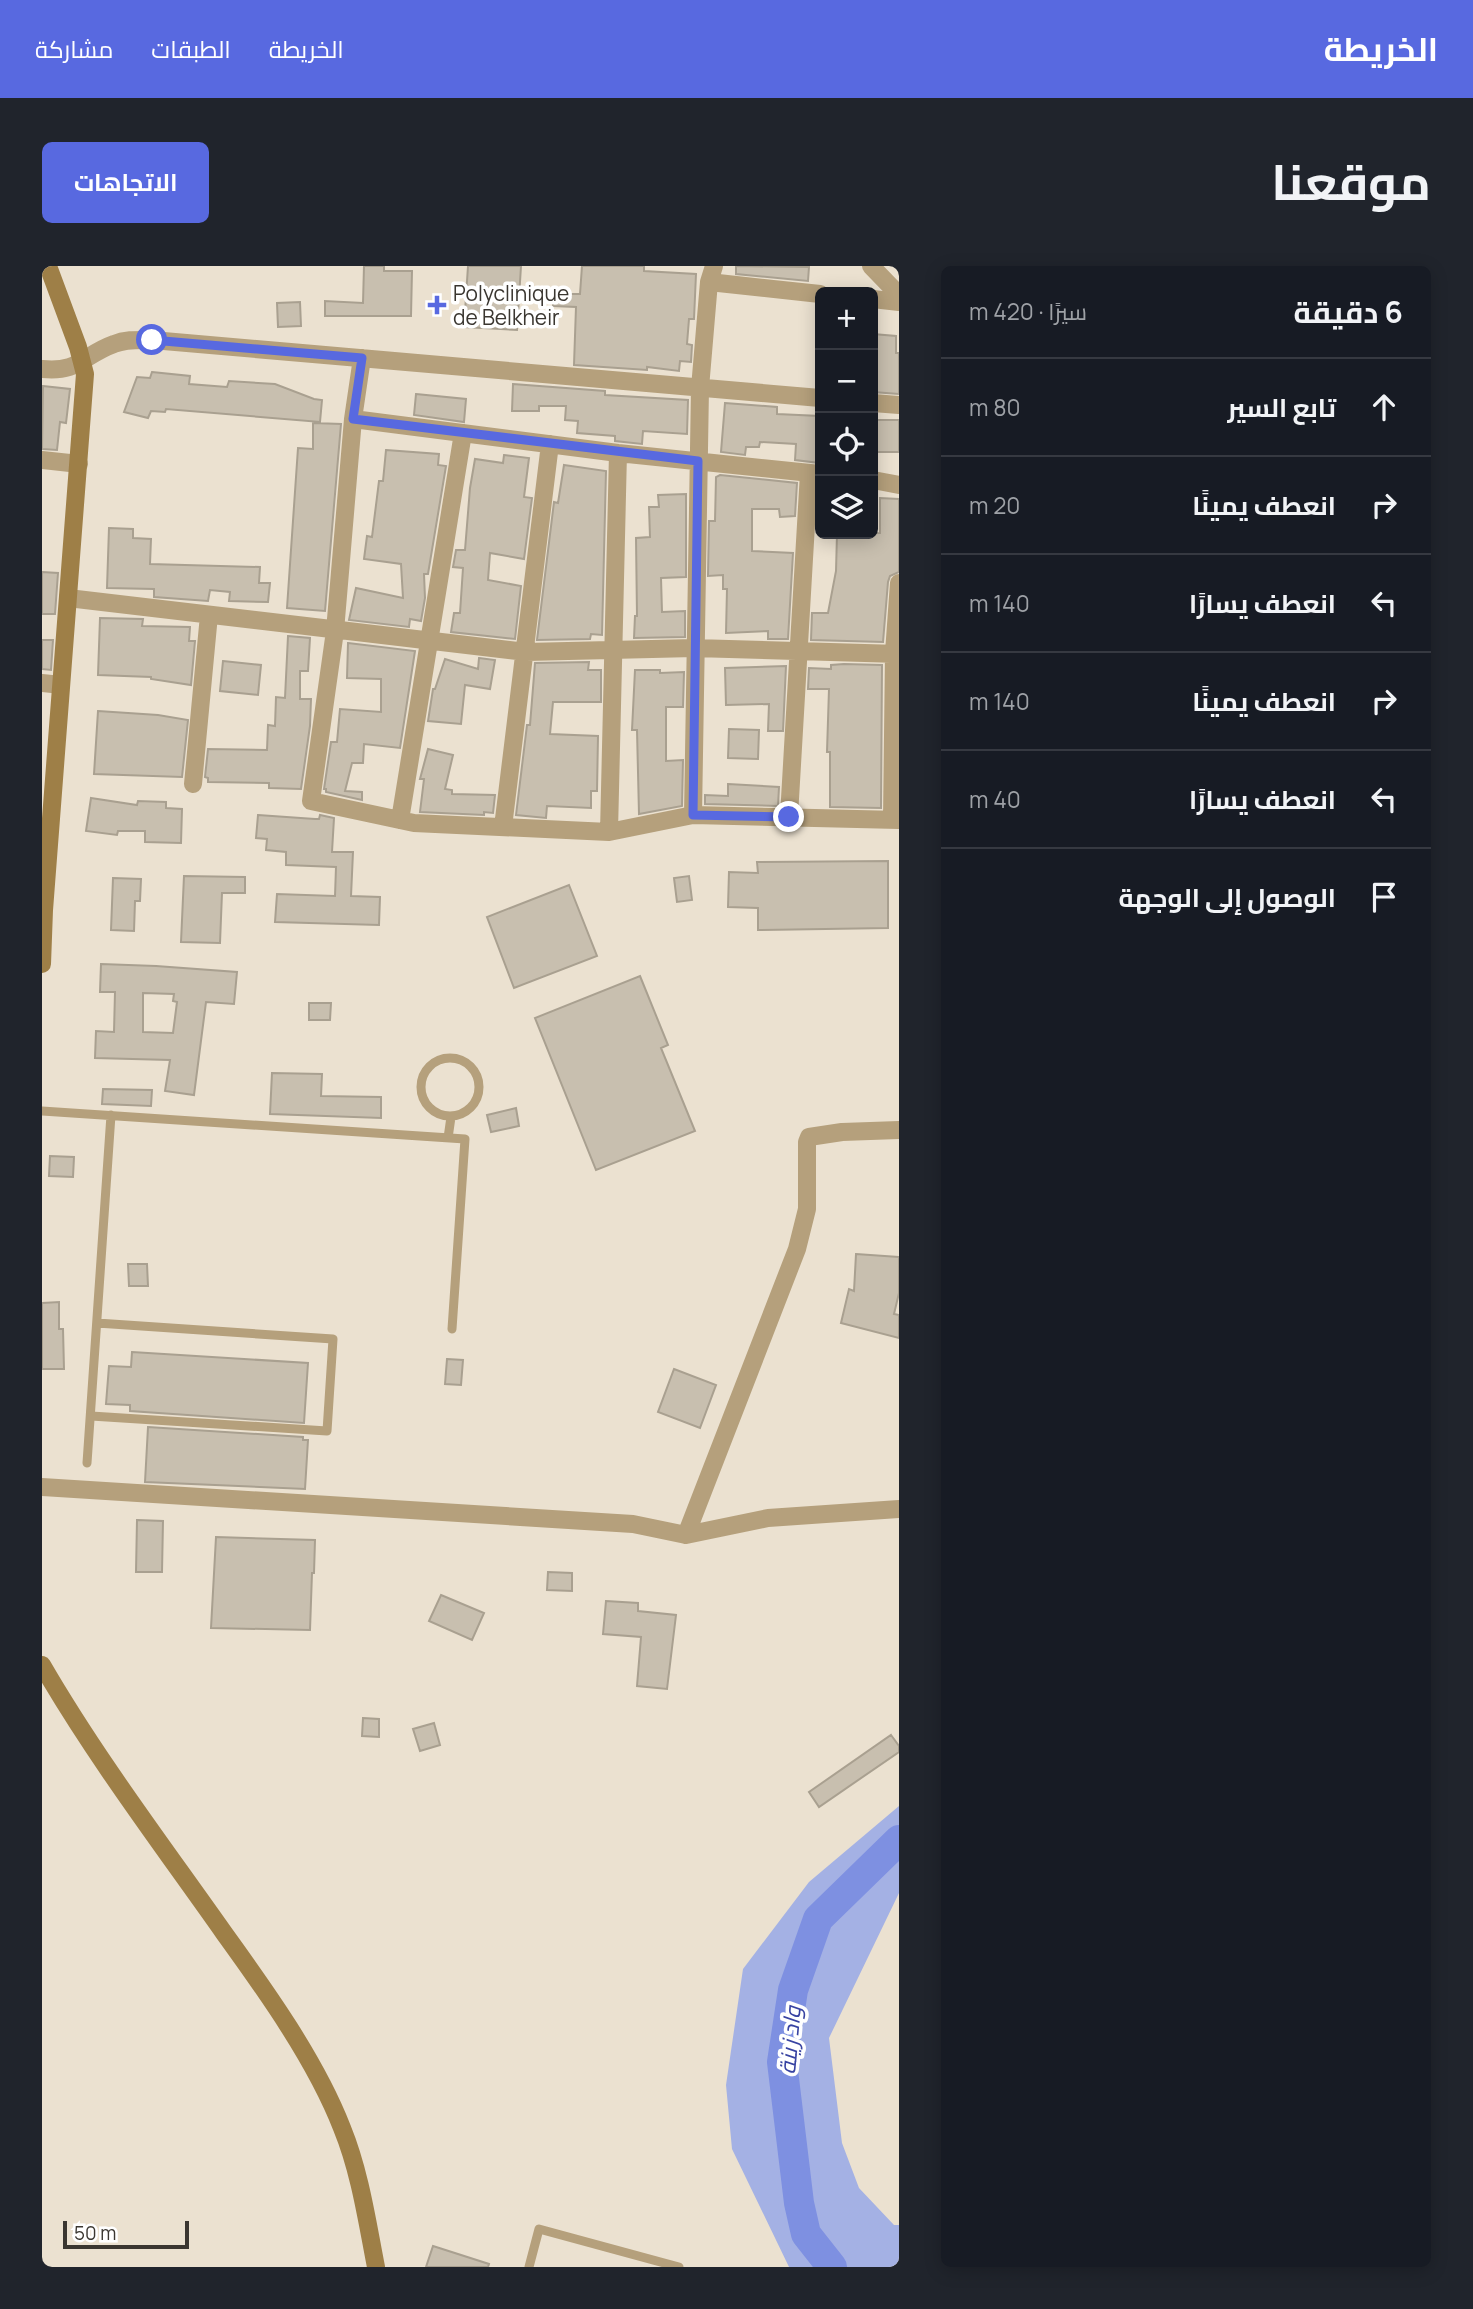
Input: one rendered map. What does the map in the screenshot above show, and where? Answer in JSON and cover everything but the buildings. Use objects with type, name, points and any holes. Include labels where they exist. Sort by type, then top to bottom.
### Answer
[{"type":"street","points":[[42,964],[46,839],[85,374],[48,266]]},
{"type":"street","points":[[871,266],[899,295]]},
{"type":"street","points":[[693,815],[700,388],[712,274],[815,293]]},
{"type":"street","points":[[878,300],[899,302]]},
{"type":"street","points":[[42,369],[71,368],[112,344],[129,340],[152,340],[815,398]]},
{"type":"street","points":[[362,358],[353,419],[335,631],[311,801],[414,823],[609,832],[693,815],[895,820],[899,583]]},
{"type":"street","points":[[878,403],[899,405]]},
{"type":"street","points":[[353,419],[618,453],[815,473],[799,651],[789,817]]},
{"type":"street","points":[[400,820],[463,433]]},
{"type":"street","points":[[503,827],[550,444]]},
{"type":"street","points":[[609,832],[618,453]]},
{"type":"street","points":[[42,460],[79,464]]},
{"type":"street","points":[[878,481],[899,485]]},
{"type":"street","points":[[68,598],[526,652],[694,648],[897,653]]},
{"type":"street","points":[[193,784],[209,615]]},
{"type":"street","points":[[42,683],[61,685]]},
{"type":"street","points":[[685,1535],[797,1249],[807,1209],[809,1137],[842,1132],[899,1130]]},
{"type":"street","points":[[42,1487],[633,1524],[685,1535],[768,1518],[899,1509]]},
{"type":"street","points":[[42,1665],[76,1723],[261,1984],[308,2061],[342,2128],[365,2205],[376,2267]]},
{"type":"lane","points":[[450,1056],[468,1062],[479,1077],[479,1096],[468,1111],[451,1117],[433,1111],[421,1096],[421,1078],[432,1062],[450,1056]]},
{"type":"lane","points":[[42,1111],[465,1139],[452,1329]]},
{"type":"lane","points":[[87,1463],[110,1115]]},
{"type":"lane","points":[[448,1138],[451,1117]]},
{"type":"lane","points":[[90,1416],[327,1432],[333,1339],[97,1323]]},
{"type":"lane","points":[[529,2267],[539,2229],[679,2267]]},
{"type":"shaded area","points":[[899,1806],[899,1893],[829,2038],[842,2143],[859,2188],[894,2225],[899,2225],[899,2267],[789,2267],[732,2149],[726,2085],[743,1969],[809,1882]]},
{"type":"waterway","name":"واد زينة","points":[[832,2267],[806,2234],[799,2203],[782,2062],[793,1990],[818,1919],[899,1840]]},
{"type":"place","name":"Polyclinique de Belkheir","points":[[437,305]]},
{"type":"route","points":[[152,340],[362,358],[353,419],[698,461],[693,815],[789,817]]}]
